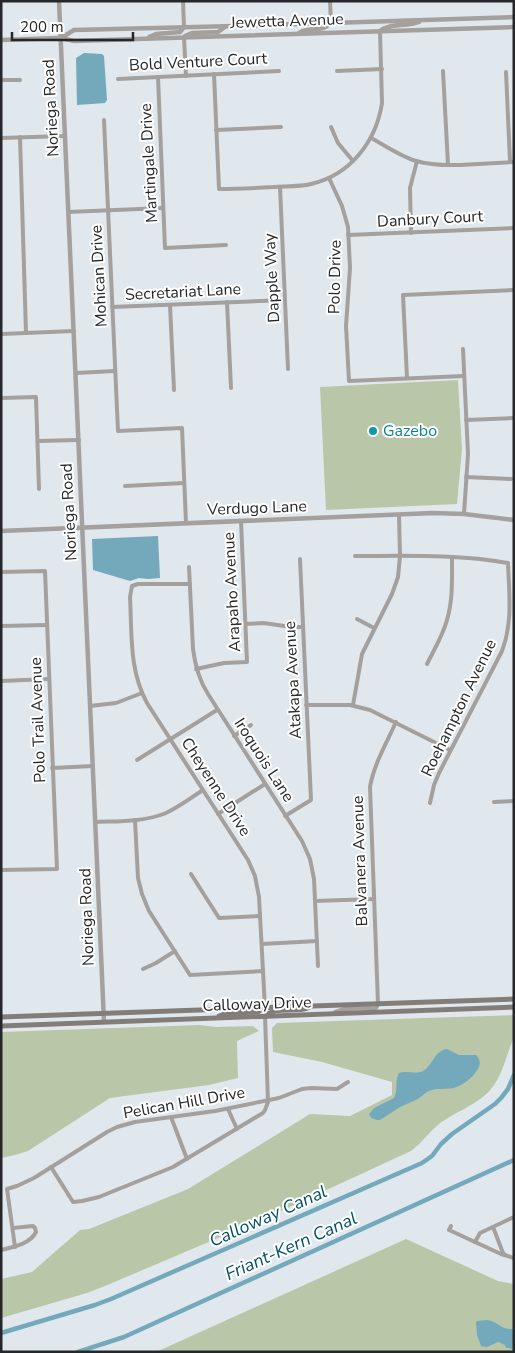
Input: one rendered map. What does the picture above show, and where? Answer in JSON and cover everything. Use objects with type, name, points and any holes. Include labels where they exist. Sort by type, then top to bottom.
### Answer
[{"type":"main road","name":"Calloway Drive","points":[[1,1017],[514,998]]},
{"type":"main road","points":[[452,1001],[452,1010]]},
{"type":"main road","points":[[265,1016],[272,1011],[303,1010],[313,1006]]},
{"type":"main road","name":"Calloway Drive","points":[[1,1026],[514,1007]]},
{"type":"main road","points":[[212,1018],[227,1013],[258,1012],[264,1008]]},
{"type":"street","name":"Noriega Road","points":[[59,1],[104,1022]]},
{"type":"street","points":[[146,38],[156,34],[182,31],[184,27],[183,1]]},
{"type":"street","points":[[298,34],[304,29],[324,28],[331,23],[330,1]]},
{"type":"street","name":"Jewetta Avenue","points":[[61,38],[74,30],[514,17]]},
{"type":"street","points":[[214,74],[219,190],[309,184],[329,178],[344,168],[365,148],[371,138],[381,112],[382,69],[380,31],[387,26],[411,25],[423,20]]},
{"type":"street","points":[[186,76],[184,37],[192,33],[218,32],[227,26]]},
{"type":"street","name":"Jewetta Avenue","points":[[1,40],[61,38],[74,41],[514,28]]},
{"type":"street","points":[[337,71],[382,69]]},
{"type":"street","name":"Bold Venture Court","points":[[118,79],[279,71]]},
{"type":"street","points":[[443,71],[448,165]]},
{"type":"street","points":[[371,138],[403,156],[436,165],[512,162],[506,72]]},
{"type":"street","name":"Martingale Drive","points":[[158,77],[165,248],[226,245]]},
{"type":"street","points":[[1,80],[20,80]]},
{"type":"street","name":"Mohican Drive","points":[[104,120],[118,431],[182,428],[184,483]]},
{"type":"street","points":[[216,130],[281,127]]},
{"type":"street","points":[[331,127],[338,143],[353,161]]},
{"type":"street","points":[[1,138],[65,136]]},
{"type":"street","points":[[20,137],[26,333]]},
{"type":"street","points":[[411,233],[410,188],[417,161]]},
{"type":"street","name":"Polo Drive","points":[[329,178],[342,206],[348,235],[350,280],[346,326],[349,381],[406,378]]},
{"type":"street","name":"Dapple Way","points":[[280,187],[288,369]]},
{"type":"street","points":[[68,212],[164,208]]},
{"type":"street","name":"Danbury Court","points":[[348,235],[513,228]]},
{"type":"street","points":[[464,376],[406,378],[403,295],[514,290]]},
{"type":"street","name":"Secretariat Lane","points":[[112,307],[285,300]]},
{"type":"street","points":[[227,302],[231,388]]},
{"type":"street","points":[[170,305],[174,390]]},
{"type":"street","points":[[1,334],[74,331]]},
{"type":"street","points":[[463,349],[468,454],[464,514]]},
{"type":"street","points":[[76,373],[115,371]]},
{"type":"street","points":[[1,398],[36,397],[40,489]]},
{"type":"street","points":[[466,420],[514,418]]},
{"type":"street","points":[[38,442],[78,440]]},
{"type":"street","points":[[466,477],[511,479]]},
{"type":"street","points":[[125,486],[184,483],[186,523]]},
{"type":"street","name":"Verdugo Lane","points":[[1,531],[398,515],[464,514],[514,520]]},
{"type":"street","points":[[353,705],[360,664],[366,645],[398,577],[400,556],[398,515]]},
{"type":"street","name":"Arapaho Avenue","points":[[196,669],[224,663],[247,662],[241,521]]},
{"type":"street","points":[[355,556],[452,557],[449,613],[443,631],[427,664]]},
{"type":"street","name":"Roehampton Avenue","points":[[430,803],[437,776],[502,651],[508,632],[510,613],[508,563],[452,557]]},
{"type":"street","name":"Atakapa Avenue","points":[[285,816],[311,800],[300,559]]},
{"type":"street","name":"Iroquois Lane","points":[[189,567],[193,649],[196,669],[203,686],[302,842],[310,859],[314,880],[318,966]]},
{"type":"street","name":"Polo Trail Avenue","points":[[1,572],[45,571],[57,868],[1,871]]},
{"type":"street","name":"Cheyenne Drive","points":[[190,584],[138,584],[132,586],[130,597],[133,657],[136,676],[142,693],[252,869],[258,886],[264,1008]]},
{"type":"street","points":[[357,619],[374,628]]},
{"type":"street","points":[[246,624],[264,623],[303,627]]},
{"type":"street","points":[[1,626],[47,624]]},
{"type":"street","points":[[508,632],[514,634]]},
{"type":"street","points":[[1,681],[48,679]]},
{"type":"street","points":[[90,706],[116,703],[142,693]]},
{"type":"street","points":[[306,705],[353,705],[370,710],[450,750]]},
{"type":"street","points":[[137,760],[217,710]]},
{"type":"street","name":"Balvanera Avenue","points":[[378,1004],[370,787],[378,758],[396,722]]},
{"type":"street","points":[[234,736],[251,725]]},
{"type":"street","points":[[52,768],[93,766]]},
{"type":"street","points":[[218,814],[265,784]]},
{"type":"street","points":[[96,822],[146,819],[166,813],[203,790]]},
{"type":"street","points":[[494,802],[514,801]]},
{"type":"street","points":[[135,820],[138,878],[142,894],[149,911],[190,975],[263,971]]},
{"type":"street","points":[[191,874],[219,918],[260,916]]},
{"type":"street","points":[[315,901],[374,899]]},
{"type":"street","points":[[262,944],[317,941]]},
{"type":"street","points":[[143,968],[156,963],[175,951]]},
{"type":"street","points":[[328,1014],[344,1009],[376,1008],[378,1004]]},
{"type":"street","points":[[51,1167],[73,1202],[91,1200],[173,1167],[263,1113],[268,1101],[265,1016]]},
{"type":"street","name":"Pelican Hill Drive","points":[[13,1228],[7,1189],[26,1182],[118,1127],[135,1122],[268,1101],[311,1088],[337,1089],[348,1082]]},
{"type":"street","points":[[228,1108],[237,1129]]},
{"type":"street","points":[[171,1117],[187,1159]]},
{"type":"street","points":[[474,1242],[480,1233],[514,1217]]},
{"type":"street","points":[[1,1250],[15,1247],[34,1236],[36,1230],[33,1226],[13,1228],[15,1247]]},
{"type":"street","points":[[451,1226],[449,1230],[514,1258]]},
{"type":"street","points":[[493,1227],[503,1253],[507,1256]]},
{"type":"green space","points":[[458,380],[462,449],[457,504],[326,510],[320,387]]},
{"type":"green space","points":[[514,1015],[514,1037],[495,1084],[473,1104],[439,1124],[411,1151],[270,1216],[105,1286],[1,1318],[1,1279],[32,1272],[80,1230],[89,1229],[188,1189],[310,1114],[350,1116],[392,1095],[392,1082],[322,1062],[273,1052],[272,1028],[277,1023]]},
{"type":"green space","points":[[200,1025],[216,1027],[253,1026],[259,1031],[237,1041],[238,1078],[209,1085],[110,1098],[28,1151],[1,1158],[1,1032]]},
{"type":"green space","points":[[406,1239],[498,1281],[514,1284],[514,1352],[156,1352]]},
{"type":"water","points":[[84,53],[102,54],[104,56],[107,100],[105,103],[77,105],[76,58]]},
{"type":"water","points":[[158,536],[160,578],[139,578],[130,581],[93,570],[92,539]]},
{"type":"water","points":[[447,1049],[459,1055],[476,1055],[479,1059],[478,1069],[469,1079],[454,1088],[427,1092],[380,1120],[371,1118],[369,1114],[374,1108],[394,1098],[399,1073],[423,1071],[439,1052]]},
{"type":"water","points":[[487,1320],[505,1328],[514,1329],[514,1350],[506,1348],[505,1345],[498,1342],[487,1347],[481,1346],[477,1335],[476,1322]]},
{"type":"waterway","name":"Calloway Canal","points":[[1,1333],[111,1299],[422,1163],[432,1156],[452,1134],[495,1104],[508,1089],[514,1075]]},
{"type":"waterway","name":"Friant-Kern Canal","points":[[78,1352],[124,1337],[514,1160]]},
{"type":"place","name":"Gazebo","points":[[373,431]]}]
